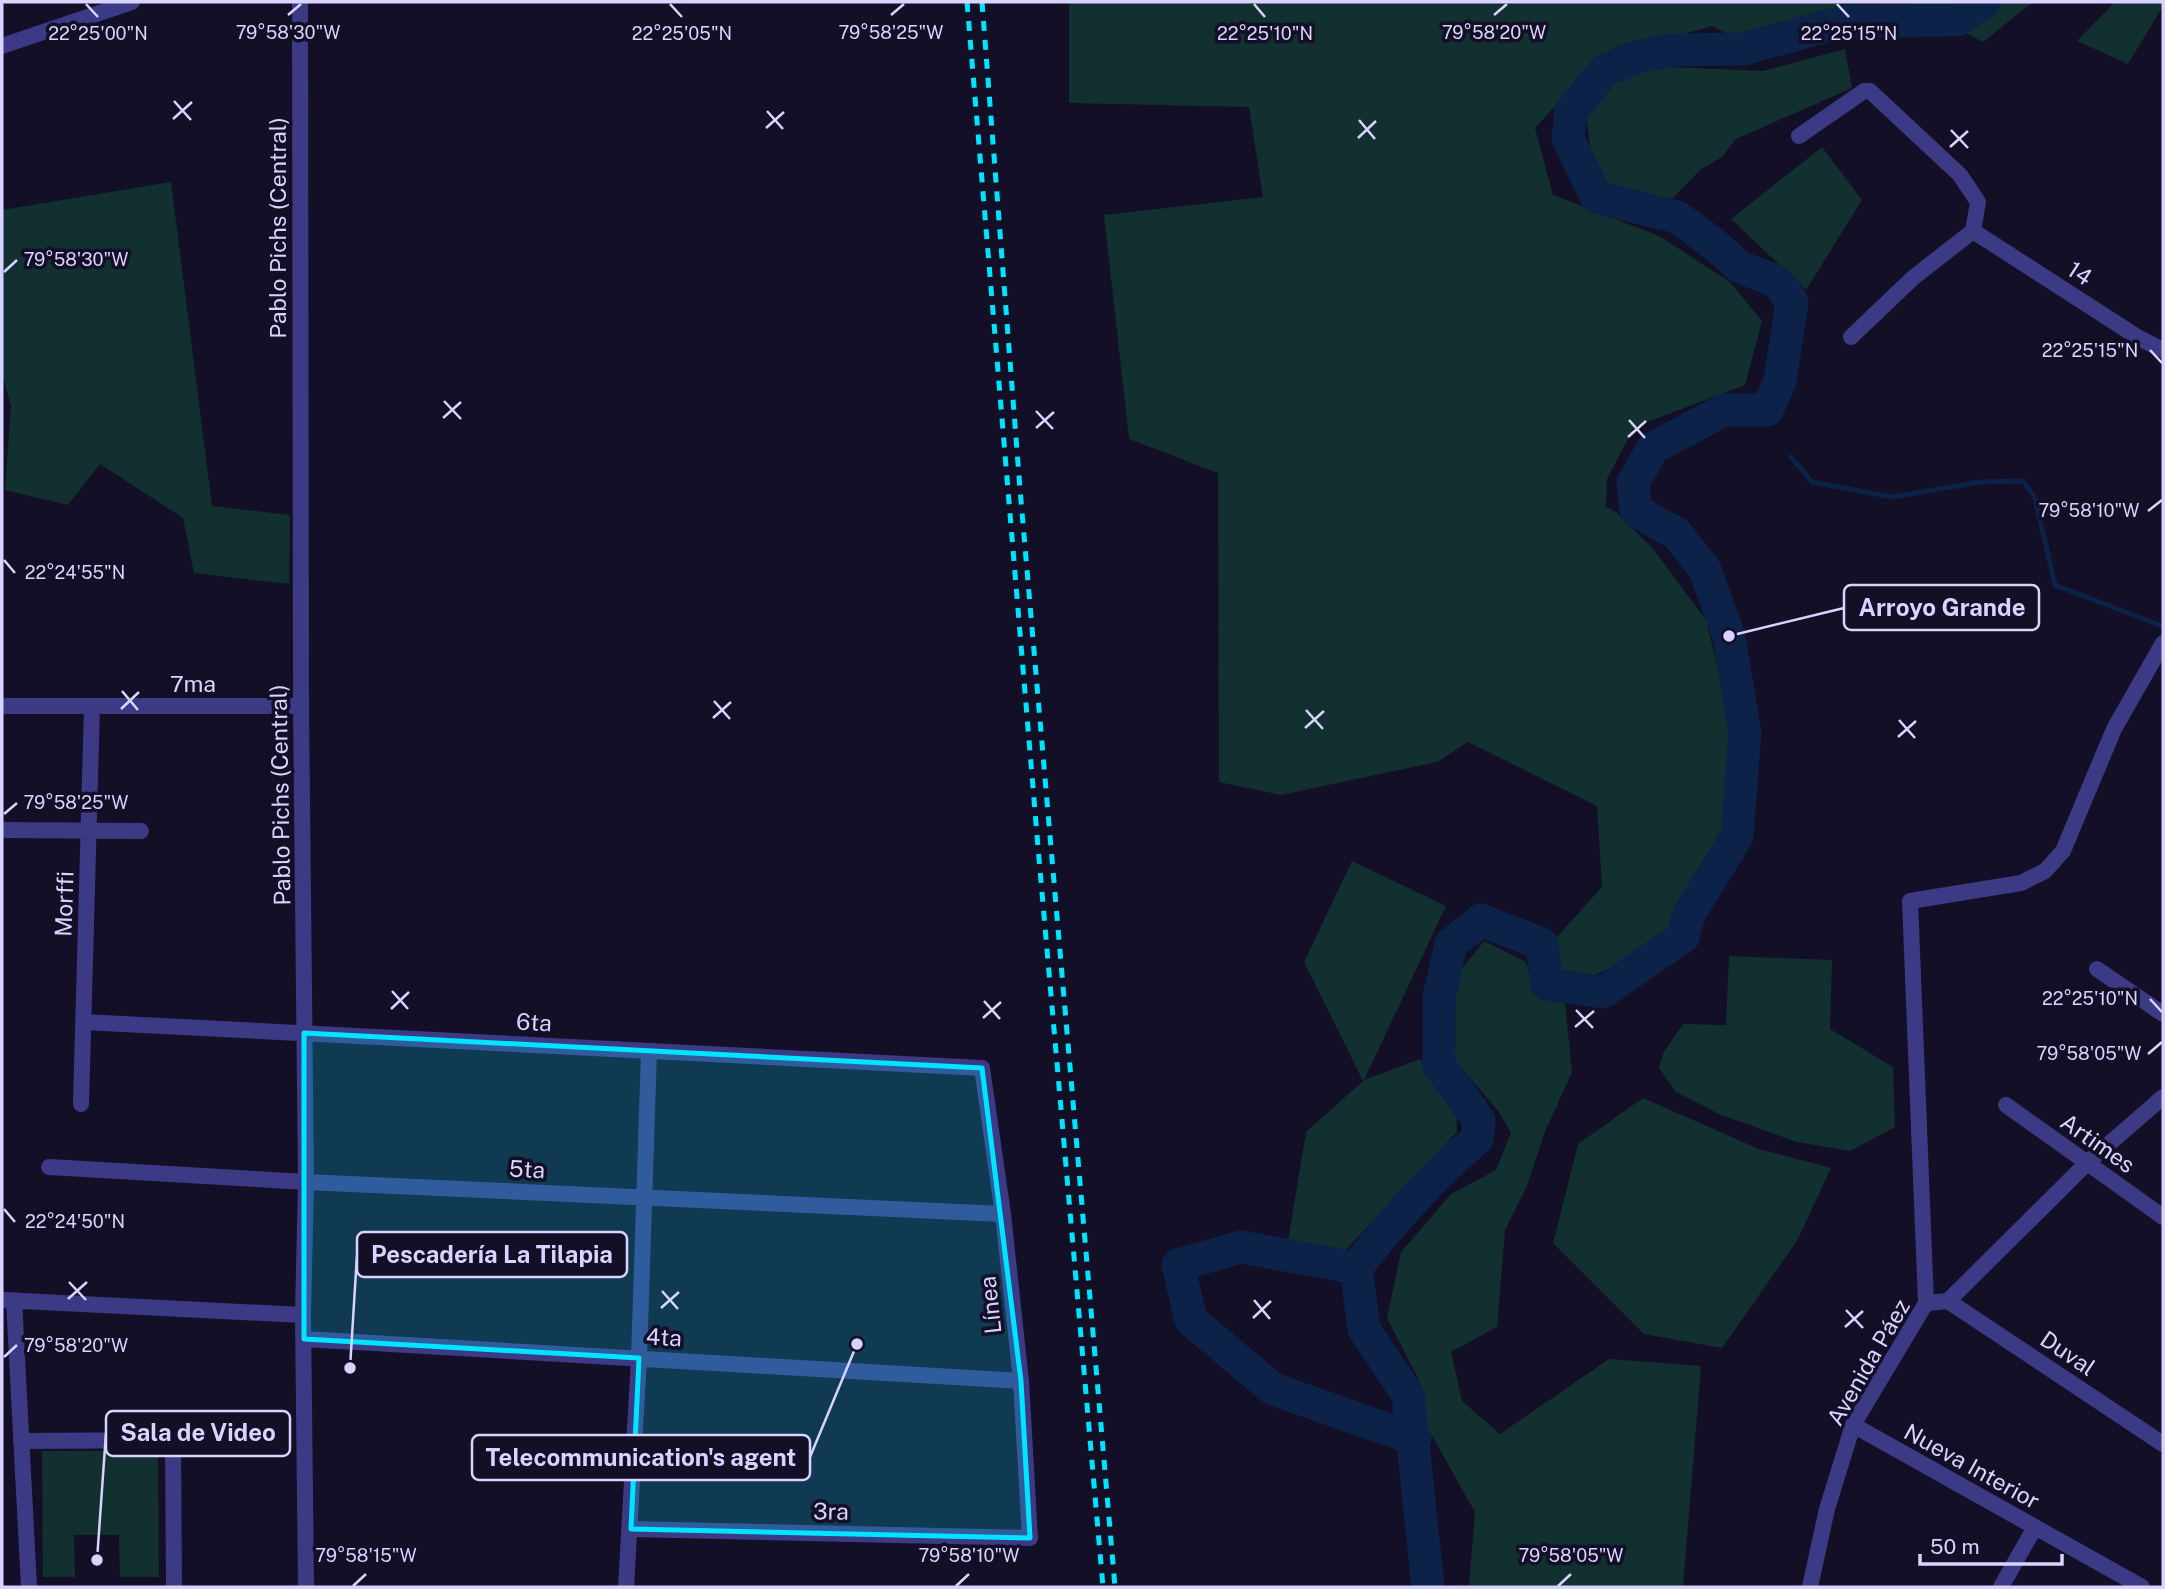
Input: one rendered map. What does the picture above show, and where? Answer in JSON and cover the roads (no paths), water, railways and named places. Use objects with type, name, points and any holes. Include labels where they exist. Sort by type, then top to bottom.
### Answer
[{"type":"street","points":[[2,46],[132,2]]},
{"type":"street","name":"Pablo Pichs (Central)","points":[[300,2],[306,1587]]},
{"type":"street","points":[[1799,136],[1864,91],[1870,91],[1960,175],[1978,202],[1973,230],[1914,277],[1850,337]]},
{"type":"street","name":"14","points":[[1973,230],[2139,338],[2163,350]]},
{"type":"street","points":[[1926,1303],[1910,901],[2021,883],[2045,871],[2063,851],[2114,729],[2163,643]]},
{"type":"street","name":"7ma","points":[[2,706],[301,706]]},
{"type":"street","name":"Morffi","points":[[81,1104],[92,706]]},
{"type":"street","points":[[2,830],[141,831]]},
{"type":"street","points":[[2097,968],[2163,1014]]},
{"type":"street","name":"6ta","points":[[83,1022],[982,1068]]},
{"type":"street","points":[[626,1587],[639,1358],[649,1051]]},
{"type":"street","name":"Línea","points":[[982,1068],[1003,1214],[1021,1381],[1030,1538]]},
{"type":"street","name":"Avenida Páez","points":[[1810,1587],[1827,1509],[1853,1425],[1926,1303],[1948,1301],[2087,1163],[2163,1097]]},
{"type":"street","name":"Artimes","points":[[2006,1105],[2163,1217]]},
{"type":"street","name":"5ta","points":[[49,1167],[306,1182],[1003,1214]]},
{"type":"street","points":[[29,1587],[21,1441],[8,1300],[303,1315]]},
{"type":"street","name":"Duval","points":[[1948,1301],[2163,1444]]},
{"type":"street","name":"4ta","points":[[304,1339],[1021,1381]]},
{"type":"street","name":"Nueva Interior","points":[[1853,1425],[2143,1587]]},
{"type":"street","points":[[21,1441],[173,1440],[174,1587]]},
{"type":"street","points":[[2001,1587],[2035,1527]]},
{"type":"street","name":"3ra","points":[[631,1529],[1030,1538]]},
{"type":"waterway","points":[[1428,1587],[1408,1395],[1364,1329],[1356,1268],[1413,1200],[1477,1139],[1479,1120],[1439,1065],[1439,997],[1451,944],[1481,920],[1542,944],[1547,984],[1603,992],[1683,937],[1689,914],[1737,836],[1745,732],[1729,636],[1705,570],[1677,534],[1636,511],[1633,483],[1653,448],[1724,410],[1767,410],[1780,381],[1792,302],[1778,282],[1740,267],[1677,217],[1596,197],[1568,138],[1571,111],[1605,70],[1636,57],[1671,50],[1742,49],[1846,21],[1957,20],[1984,2]]},
{"type":"waterway","points":[[1791,457],[1812,482],[1892,497],[1980,482],[2023,481],[2035,498],[2055,585],[2162,626]]},
{"type":"waterway","points":[[1356,1268],[1241,1247],[1178,1265],[1191,1320],[1273,1389],[1415,1439]]},
{"type":"railway","points":[[967,2],[1103,1587]]},
{"type":"railway","points":[[982,2],[1020,489],[1115,1587]]},
{"type":"place","name":"Arroyo Grande","points":[[1729,636]]},
{"type":"place","name":"Telecommunication's agent","points":[[857,1344]]},
{"type":"place","name":"Pescadería La Tilapia","points":[[350,1368]]},
{"type":"place","name":"Sala de Video","points":[[97,1560]]}]
